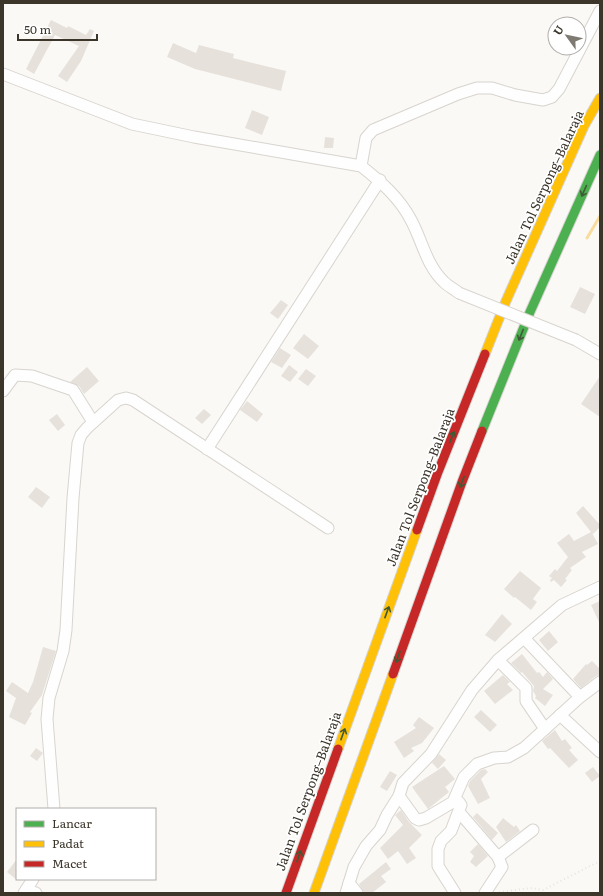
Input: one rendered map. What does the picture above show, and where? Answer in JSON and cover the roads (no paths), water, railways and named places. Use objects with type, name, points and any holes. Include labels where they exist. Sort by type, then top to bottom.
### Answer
[{"type":"highway","name":"Jalan Tol Serpong–Balaraja","points":[[286,893],[370,657],[441,465],[506,301],[584,126],[600,98]]},
{"type":"highway","points":[[314,893],[462,482],[530,312],[600,155]]},
{"type":"highway","points":[[530,312],[583,216]]},
{"type":"street","points":[[361,166],[366,138],[373,130],[458,94],[477,88],[492,88],[515,95],[543,100],[552,97],[559,89],[600,11]]},
{"type":"street","points":[[3,74],[132,124],[209,140],[361,166],[380,180],[400,202],[411,220],[431,266],[444,282],[459,293],[576,340],[600,354]]},
{"type":"street","points":[[207,449],[380,180]]},
{"type":"street","points":[[3,391],[15,375],[32,376],[73,390],[93,422]]},
{"type":"street","points":[[54,808],[47,719],[49,698],[63,651],[66,630],[73,498],[78,443],[81,434],[118,400],[126,398],[133,400],[328,528]]},
{"type":"street","points":[[358,893],[347,888],[354,867],[366,846],[380,830],[387,815],[399,796],[403,783],[431,754],[472,690],[498,660],[562,605],[600,587]]},
{"type":"street","points":[[524,638],[580,697]]},
{"type":"street","points":[[498,660],[526,688],[526,701],[545,729]]},
{"type":"street","points":[[453,802],[464,777],[477,764],[494,758],[512,756],[524,748],[580,697],[600,682]]},
{"type":"street","points":[[560,715],[600,752]]},
{"type":"street","points":[[399,796],[415,818],[419,820],[426,818],[453,802],[459,802],[461,805],[451,831],[441,841],[438,849],[438,866],[455,893]]},
{"type":"street","points":[[459,812],[498,857],[502,867],[486,893]]},
{"type":"street","points":[[498,857],[533,830]]},
{"type":"street","points":[[29,892],[33,880]]},
{"type":"waterway","points":[[587,238],[600,216]]}]
